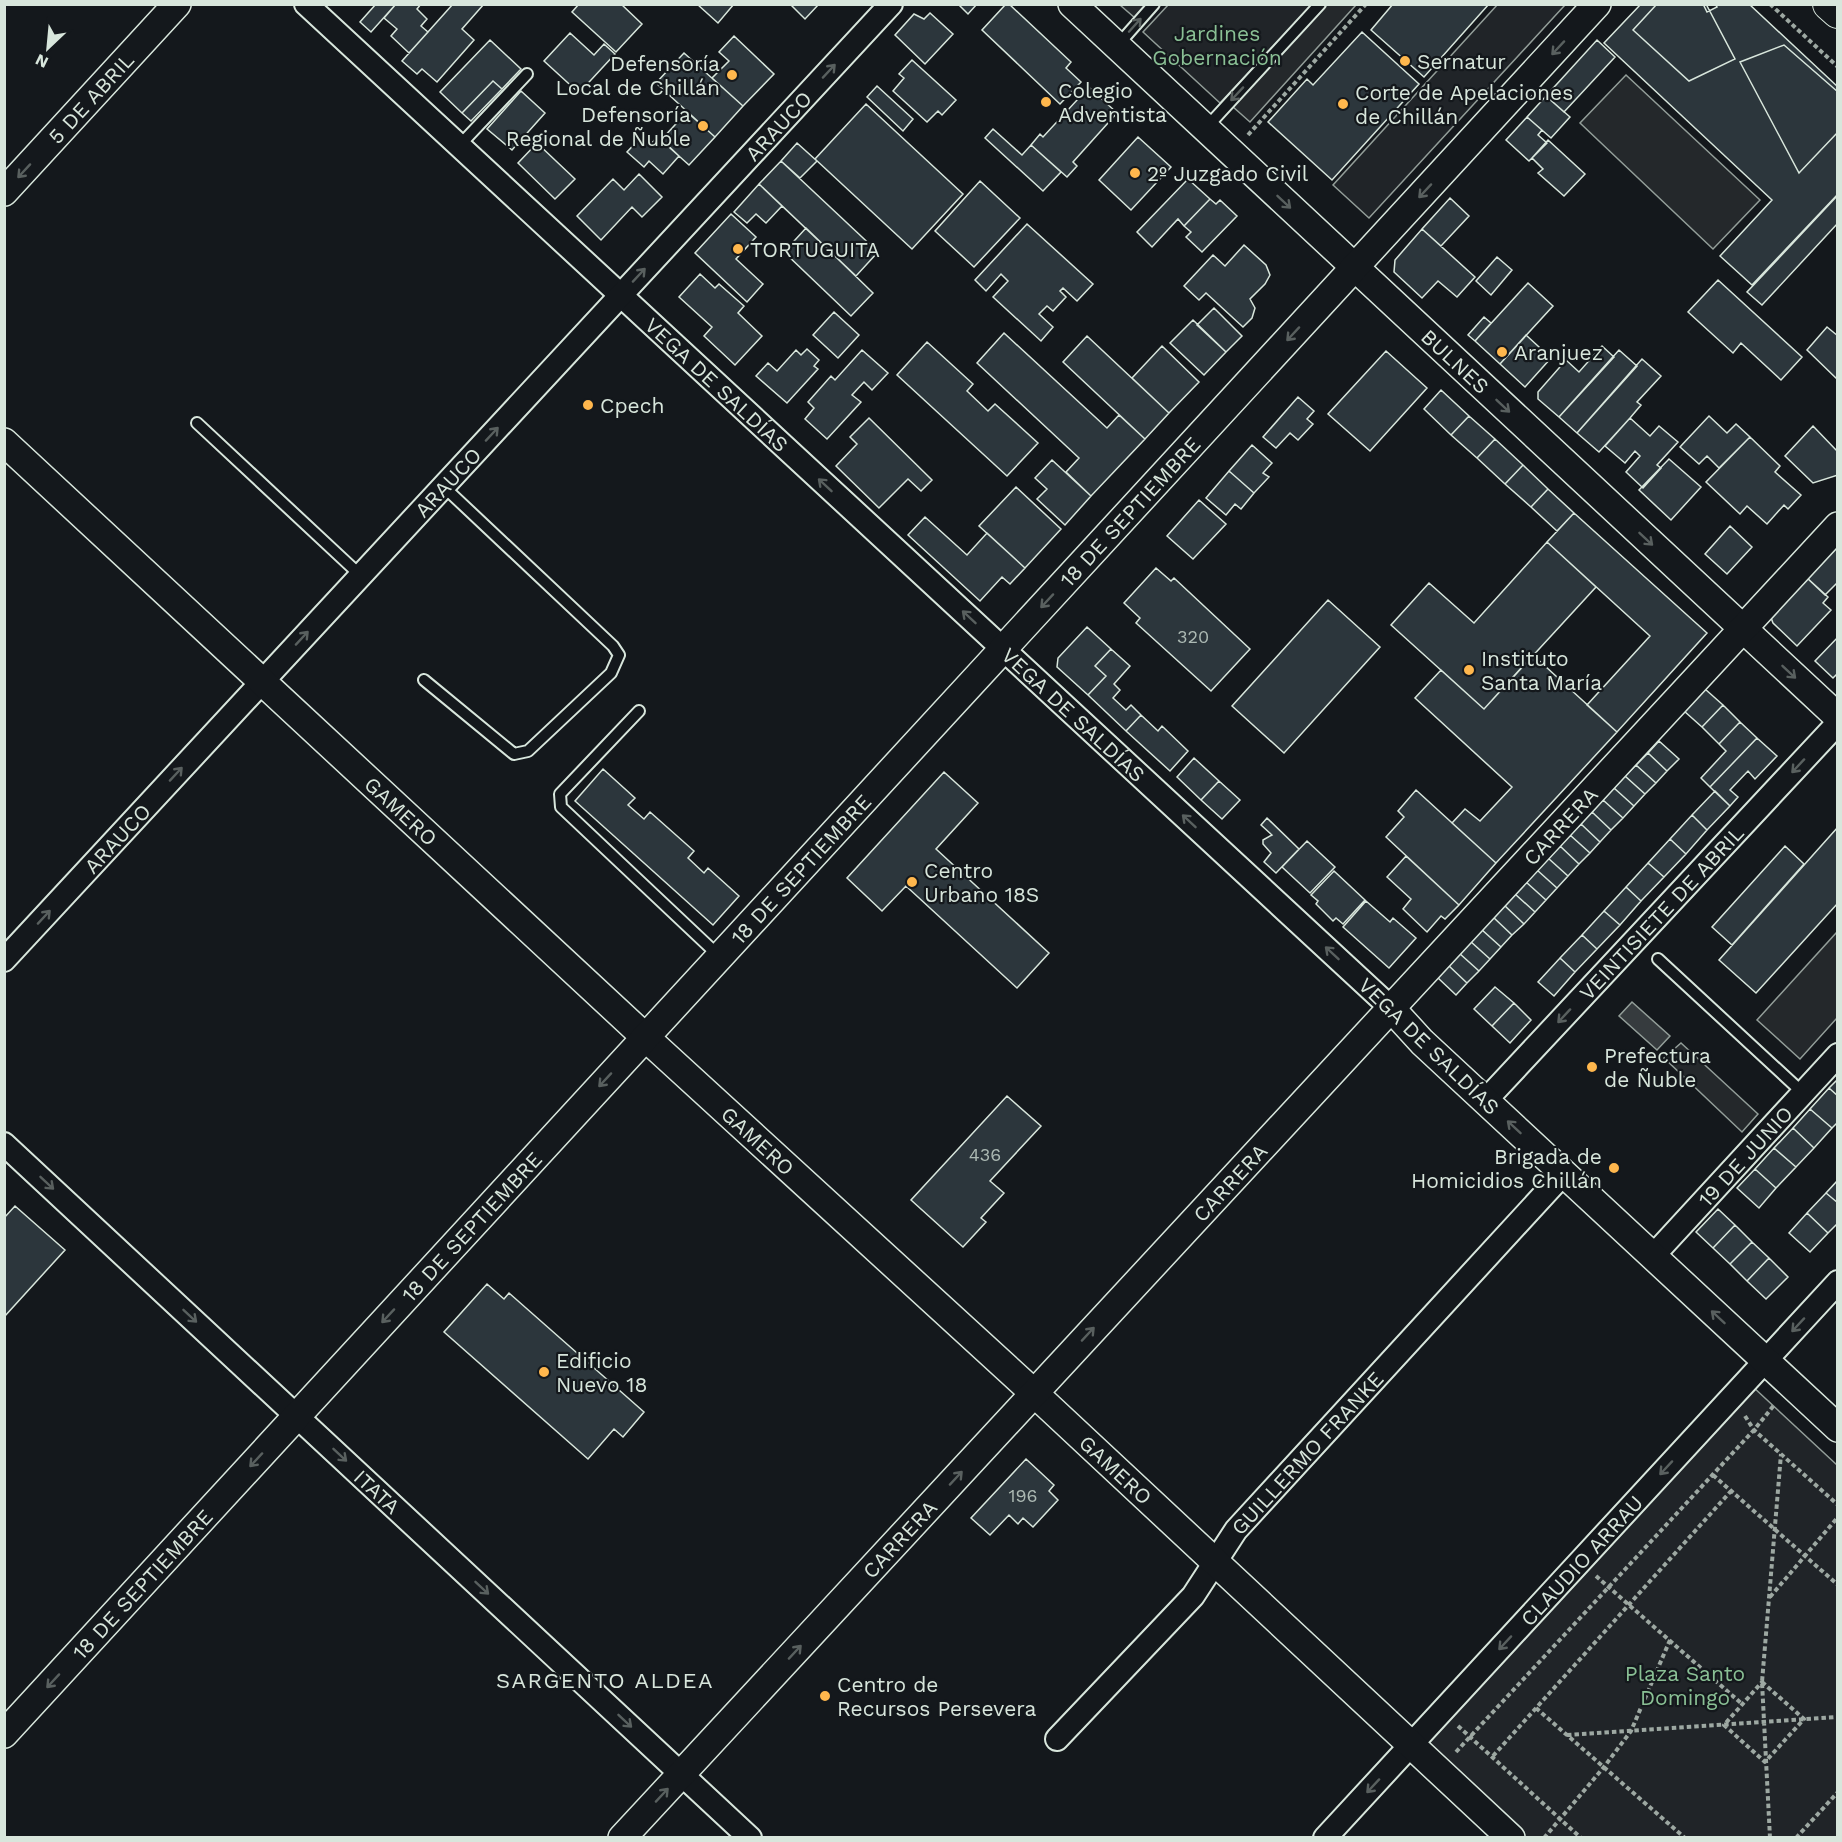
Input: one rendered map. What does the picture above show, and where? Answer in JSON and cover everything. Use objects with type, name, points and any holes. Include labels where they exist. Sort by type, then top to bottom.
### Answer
[{"type":"main road","points":[[1829,4],[1838,12]]},
{"type":"street","name":"5 DE ABRIL","points":[[4,192],[177,4]]},
{"type":"street","name":"VEGA DE SALDÍAS","points":[[306,4],[1390,1007],[1412,1032],[1485,1101],[1838,1428]]},
{"type":"street","name":"ARAUCO","points":[[4,960],[891,4]]},
{"type":"street","name":"BULNES","points":[[1072,4],[1838,717]]},
{"type":"street","name":"18 DE SEPTIEMBRE","points":[[4,1734],[1597,4]]},
{"type":"street","name":"GAMERO","points":[[4,442],[645,1037],[1034,1393],[1511,1838]]},
{"type":"street","name":"CARRERA","points":[[622,1838],[1838,526]]},
{"type":"street","name":"VEINTISIETE DE ABRIL","points":[[1485,1101],[1838,723]]},
{"type":"street","name":"19 DE JUNIO","points":[[1653,1257],[1838,1055]]},
{"type":"street","name":"ITATA","points":[[4,1144],[750,1838]]},
{"type":"street","name":"GUILLERMO FRANKE","points":[[1058,1739],[1193,1596],[1236,1530],[1564,1173]]},
{"type":"street","name":"CLAUDIO ARRAU","points":[[1325,1838],[1838,1282]]},
{"type":"lane","points":[[1116,46],[1154,4]]},
{"type":"lane","points":[[1205,129],[1320,4]]},
{"type":"lane","points":[[459,146],[526,74]]},
{"type":"lane","points":[[197,423],[360,575]]},
{"type":"lane","points":[[424,680],[514,754],[528,751],[611,673],[619,655],[613,646],[443,486]]},
{"type":"lane","points":[[639,711],[560,794],[561,807],[719,956]]},
{"type":"lane","points":[[1658,959],[1803,1093]]},
{"type":"path","points":[[1232,153],[1366,4]]},
{"type":"path","points":[[1770,4],[1838,67]]},
{"type":"path","points":[[1438,1770],[1472,1737],[1713,1475],[1754,1430],[1790,1384]]},
{"type":"path","points":[[1732,1397],[1754,1430],[1838,1505]]},
{"type":"path","points":[[1770,1838],[1762,1682],[1781,1454]]},
{"type":"path","points":[[1713,1475],[1838,1585]]},
{"type":"path","points":[[1493,1756],[1731,1491]]},
{"type":"path","points":[[1769,1598],[1838,1517]]},
{"type":"path","points":[[1579,1562],[1742,1704]]},
{"type":"path","points":[[1544,1838],[1632,1731],[1670,1640]]},
{"type":"path","points":[[1724,1725],[1762,1682]]},
{"type":"path","points":[[1762,1682],[1804,1719]]},
{"type":"path","points":[[1536,1708],[1685,1838]]},
{"type":"path","points":[[1441,1712],[1472,1737],[1581,1838]]},
{"type":"path","points":[[1567,1735],[1838,1717]]},
{"type":"path","points":[[1766,1762],[1804,1719]]},
{"type":"path","points":[[1724,1725],[1766,1762]]},
{"type":"path","points":[[1796,1838],[1838,1792]]},
{"type":"green space","name":"Jardines Gobernación","points":[[1169,4],[1312,5],[1220,103],[1143,32]]},
{"type":"green space","points":[[1498,4],[1565,5],[1369,218],[1333,185]]},
{"type":"green space","name":"Plaza Santo Domingo","points":[[1752,1386],[1837,1465],[1837,1837],[1522,1837],[1421,1745]]},
{"type":"shaded area","points":[[1120,5],[1147,5],[1135,18]]},
{"type":"shaded area","points":[[1325,5],[1356,5],[1250,122],[1232,106]]},
{"type":"shaded area","points":[[1626,75],[1760,200],[1713,249],[1580,123]]},
{"type":"shaded area","points":[[1837,932],[1837,1018],[1800,1059],[1757,1020]]},
{"type":"shaded area","points":[[1632,1002],[1670,1036],[1657,1050],[1619,1016]]},
{"type":"shaded area","points":[[1681,1043],[1758,1114],[1742,1132],[1664,1058]]},
{"type":"building","points":[[376,4],[396,4],[371,32],[360,22]]},
{"type":"building","points":[[396,4],[421,4],[417,9],[427,19],[421,26],[428,32],[409,53],[391,36],[397,29],[384,18]]},
{"type":"building","points":[[453,4],[484,4],[462,29],[474,40],[437,82],[422,69],[417,74],[402,61]]},
{"type":"building","points":[[579,4],[621,4],[642,24],[616,52],[572,12]]},
{"type":"building","points":[[697,4],[734,4],[718,23]]},
{"type":"building","points":[[790,4],[819,4],[805,19]]},
{"type":"building","points":[[958,4],[977,4],[968,14]]},
{"type":"building","points":[[1006,4],[1009,4],[1071,62],[1066,68],[1081,82],[1060,104],[982,30]]},
{"type":"building","points":[[1393,4],[1489,4],[1424,77],[1371,30]]},
{"type":"building","points":[[1641,4],[1703,4],[1707,12],[1717,7],[1715,4],[1749,4],[1838,87],[1838,194],[1752,285],[1720,256],[1772,200],[1604,43]]},
{"type":"building","points":[[1657,4],[1706,4],[1735,59],[1689,81],[1633,30]]},
{"type":"building","points":[[930,13],[953,34],[925,64],[895,35],[914,14],[924,19]]},
{"type":"building","name":"Corte de Apelaciones de Chillán","points":[[1362,32],[1419,84],[1332,180],[1268,122],[1307,79],[1313,85]]},
{"type":"building","points":[[570,33],[594,55],[604,44],[615,54],[579,93],[544,61]]},
{"type":"building","points":[[734,36],[774,74],[743,106],[712,78],[729,61],[719,52]]},
{"type":"building","points":[[490,40],[521,69],[502,89],[493,81],[462,113],[440,92]]},
{"type":"building","points":[[1597,40],[1615,57],[1564,112],[1546,96]]},
{"type":"building","points":[[1784,45],[1838,92],[1838,132],[1799,173],[1740,62]]},
{"type":"building","points":[[684,53],[743,106],[715,137],[656,83]]},
{"type":"building","points":[[912,60],[956,100],[942,115],[938,111],[927,122],[893,91],[904,78],[899,74]]},
{"type":"building","points":[[493,81],[502,89],[471,121],[462,113]]},
{"type":"building","points":[[877,86],[913,119],[903,131],[867,97]]},
{"type":"building","points":[[1089,87],[1117,113],[1073,162],[1077,166],[1067,177],[1031,145],[1040,134],[1043,137]]},
{"type":"building","points":[[521,91],[545,113],[512,150],[487,129]]},
{"type":"building","points":[[1546,96],[1570,117],[1551,138],[1527,117]]},
{"type":"building","points":[[866,104],[963,194],[912,249],[815,159]]},
{"type":"building","points":[[687,112],[715,137],[689,165],[661,140]]},
{"type":"building","points":[[1527,117],[1542,130],[1538,135],[1547,143],[1529,161],[1506,140]]},
{"type":"building","points":[[993,129],[1022,155],[1031,145],[1061,172],[1043,191],[985,138]]},
{"type":"building","points":[[642,136],[651,144],[658,136],[679,156],[663,174],[649,161],[644,167],[627,152]]},
{"type":"building","name":"2º Juzgado Civil","points":[[1138,137],[1171,167],[1131,210],[1099,180]]},
{"type":"building","points":[[1548,140],[1585,174],[1564,196],[1538,173],[1543,169],[1532,158]]},
{"type":"building","points":[[537,143],[575,179],[555,199],[518,163]]},
{"type":"building","points":[[797,143],[817,161],[800,178],[781,161]]},
{"type":"building","points":[[781,161],[878,252],[856,276],[759,184]]},
{"type":"building","points":[[639,174],[662,197],[642,217],[632,207],[601,240],[577,216],[613,179],[624,190]]},
{"type":"building","points":[[1188,179],[1210,199],[1184,226],[1178,219],[1152,247],[1137,232]]},
{"type":"building","points":[[980,181],[1020,218],[974,267],[935,231]]},
{"type":"building","points":[[759,184],[782,206],[766,223],[756,214],[747,223],[734,212]]},
{"type":"building","points":[[1838,195],[1838,223],[1762,305],[1747,292]]},
{"type":"building","points":[[1450,198],[1469,216],[1441,246],[1422,229]]},
{"type":"building","points":[[1210,199],[1216,204],[1220,200],[1237,216],[1202,252],[1186,237],[1191,232],[1184,226]]},
{"type":"building","points":[[731,214],[756,237],[736,259],[763,284],[747,302],[695,253]]},
{"type":"building","points":[[1027,224],[1093,284],[1077,301],[1063,288],[1060,291],[1066,297],[1053,311],[1047,306],[1039,314],[1053,327],[1041,341],[993,297],[1008,281],[1001,274],[986,291],[975,280]]},
{"type":"building","points":[[806,228],[873,293],[851,316],[784,252]]},
{"type":"building","points":[[1422,229],[1475,277],[1457,297],[1438,281],[1422,298],[1394,272],[1395,260]]},
{"type":"building","points":[[1244,245],[1266,265],[1270,275],[1265,284],[1250,299],[1255,308],[1252,318],[1243,327],[1206,293],[1199,300],[1184,286],[1213,255],[1225,266]]},
{"type":"building","points":[[1497,257],[1512,270],[1491,295],[1476,281]]},
{"type":"building","points":[[700,274],[715,288],[719,284],[744,306],[738,313],[762,336],[735,365],[704,336],[712,327],[679,297]]},
{"type":"building","points":[[1718,280],[1802,357],[1781,380],[1741,343],[1733,353],[1688,312]]},
{"type":"building","points":[[1528,283],[1553,306],[1500,364],[1475,341]]},
{"type":"building","points":[[1214,308],[1242,336],[1226,352],[1197,325]]},
{"type":"building","points":[[834,312],[859,335],[838,358],[813,335]]},
{"type":"building","points":[[1484,317],[1491,323],[1475,341],[1468,335]]},
{"type":"building","points":[[1193,320],[1226,352],[1204,375],[1170,343]]},
{"type":"building","points":[[1827,327],[1838,336],[1838,380],[1807,350]]},
{"type":"building","points":[[1004,333],[1107,428],[1119,415],[1145,439],[1091,496],[1066,472],[1079,458],[977,363]]},
{"type":"building","points":[[1526,335],[1551,358],[1525,387],[1500,364]]},
{"type":"building","points":[[1087,336],[1169,413],[1145,439],[1063,362]]},
{"type":"building","points":[[927,342],[973,384],[967,391],[988,411],[995,404],[1038,443],[1007,476],[897,375]]},
{"type":"building","points":[[1162,346],[1199,382],[1169,413],[1132,378]]},
{"type":"building","points":[[1602,346],[1614,357],[1559,417],[1538,399],[1538,392],[1566,360],[1579,372]]},
{"type":"building","points":[[807,349],[819,360],[814,366],[818,369],[787,403],[756,376],[768,363],[777,371],[796,350],[801,355]]},
{"type":"building","points":[[862,350],[888,373],[872,390],[864,382],[852,395],[861,402],[827,439],[805,419],[814,408],[808,402],[831,376],[835,380]]},
{"type":"building","points":[[1619,350],[1637,366],[1577,433],[1559,417]]},
{"type":"building","points":[[1386,351],[1427,388],[1370,451],[1328,414]]},
{"type":"building","points":[[1642,359],[1661,376],[1637,402],[1641,405],[1599,452],[1577,433]]},
{"type":"building","points":[[1441,390],[1469,416],[1451,435],[1424,409]]},
{"type":"building","points":[[1298,397],[1314,411],[1307,419],[1313,424],[1298,440],[1290,433],[1276,448],[1263,437]]},
{"type":"building","points":[[1469,416],[1495,439],[1477,458],[1451,435]]},
{"type":"building","points":[[1709,416],[1727,433],[1736,424],[1750,437],[1719,468],[1707,456],[1699,464],[1680,447]]},
{"type":"building","points":[[869,418],[932,480],[921,491],[908,479],[879,508],[836,466],[857,444],[850,437]]},
{"type":"building","points":[[1630,418],[1650,436],[1659,426],[1678,442],[1657,465],[1661,468],[1643,488],[1626,472],[1640,456],[1635,451],[1625,463],[1605,446]]},
{"type":"building","points":[[1813,426],[1838,452],[1838,475],[1813,483],[1785,456]]},
{"type":"building","points":[[1750,437],[1780,466],[1775,472],[1801,495],[1788,509],[1784,505],[1767,524],[1747,506],[1740,514],[1706,482]]},
{"type":"building","points":[[1495,439],[1523,465],[1505,484],[1477,458]]},
{"type":"building","points":[[1252,445],[1272,463],[1263,473],[1269,477],[1254,493],[1229,471]]},
{"type":"building","points":[[1669,459],[1701,487],[1671,520],[1639,490]]},
{"type":"building","points":[[1052,460],[1091,496],[1065,525],[1037,499],[1047,489],[1035,478]]},
{"type":"building","points":[[1523,465],[1548,489],[1531,507],[1505,484]]},
{"type":"building","points":[[1229,471],[1254,493],[1241,509],[1235,504],[1226,515],[1206,498]]},
{"type":"building","points":[[1016,487],[1061,529],[1025,568],[979,526]]},
{"type":"building","points":[[1548,489],[1574,513],[1557,531],[1531,507]]},
{"type":"building","points":[[1199,500],[1226,524],[1193,559],[1167,536]]},
{"type":"building","points":[[1574,513],[1707,633],[1617,732],[1587,705],[1650,636],[1547,542]]},
{"type":"building","points":[[925,517],[967,555],[987,533],[1025,568],[1010,584],[1002,577],[980,601],[908,535]]},
{"type":"building","points":[[1730,526],[1752,547],[1727,574],[1705,554]]},
{"type":"building","points":[[1547,542],[1596,587],[1484,709],[1391,625],[1429,583],[1474,623]]},
{"type":"building","points":[[1838,544],[1838,582],[1825,595],[1806,577]]},
{"type":"building","points":[[1156,568],[1171,581],[1174,578],[1250,649],[1211,691],[1136,623],[1140,618],[1124,603]]},
{"type":"building","points":[[1806,577],[1828,597],[1823,603],[1831,610],[1797,646],[1773,623],[1770,615]]},
{"type":"building","points":[[1328,600],[1380,647],[1284,753],[1232,706]]},
{"type":"building","points":[[1087,627],[1111,649],[1095,666],[1106,676],[1088,695],[1057,667],[1058,658]]},
{"type":"building","points":[[1838,637],[1838,673],[1833,678],[1815,661]]},
{"type":"building","points":[[1111,649],[1130,666],[1114,684],[1120,690],[1113,698],[1126,710],[1131,705],[1141,715],[1126,731],[1088,695],[1106,676],[1095,666]]},
{"type":"building","points":[[1533,655],[1617,732],[1496,863],[1452,823],[1465,809],[1480,821],[1512,787],[1415,698],[1441,670],[1484,709]]},
{"type":"building","points":[[1705,689],[1723,705],[1702,727],[1684,711]]},
{"type":"building","points":[[1723,705],[1740,722],[1719,744],[1702,727]]},
{"type":"building","points":[[1141,715],[1158,731],[1162,726],[1188,751],[1170,771],[1126,731]]},
{"type":"building","points":[[1740,722],[1757,738],[1710,787],[1701,778],[1726,751],[1719,744]]},
{"type":"building","points":[[1757,738],[1777,756],[1755,779],[1748,771],[1730,790],[1738,797],[1730,806],[1710,787]]},
{"type":"building","points":[[1659,741],[1679,759],[1667,771],[1648,753]]},
{"type":"building","points":[[1648,753],[1667,771],[1656,783],[1636,765]]},
{"type":"building","points":[[1194,758],[1219,781],[1201,800],[1177,777]]},
{"type":"building","points":[[1636,765],[1656,783],[1645,794],[1625,776]]},
{"type":"building","points":[[603,769],[635,798],[628,805],[644,819],[650,812],[694,851],[688,858],[704,873],[708,868],[739,896],[713,925],[575,801]]},
{"type":"building","name":"Centro Urbano 18S","points":[[944,772],[978,803],[936,849],[1049,953],[1017,988],[906,886],[882,911],[847,878]]},
{"type":"building","points":[[1625,776],[1645,794],[1634,806],[1614,788]]},
{"type":"building","points":[[1219,781],[1240,800],[1222,819],[1201,800]]},
{"type":"building","points":[[1614,788],[1634,806],[1623,818],[1603,800]]},
{"type":"building","points":[[1416,790],[1496,863],[1459,905],[1386,837],[1404,817],[1398,811]]},
{"type":"building","points":[[1715,791],[1730,806],[1707,830],[1692,815]]},
{"type":"building","points":[[1603,800],[1623,818],[1611,830],[1592,812]]},
{"type":"building","points":[[1592,812],[1611,830],[1600,842],[1581,824]]},
{"type":"building","points":[[1692,815],[1707,830],[1686,854],[1670,839]]},
{"type":"building","points":[[1267,818],[1299,849],[1276,873],[1264,862],[1271,853],[1263,844],[1263,840],[1272,835],[1261,825]]},
{"type":"building","points":[[1581,824],[1600,842],[1590,853],[1570,835]]},
{"type":"building","points":[[1838,827],[1838,903],[1756,993],[1719,960]]},
{"type":"building","points":[[1570,835],[1590,853],[1579,864],[1560,846]]},
{"type":"building","points":[[1670,839],[1686,854],[1664,877],[1648,863]]},
{"type":"building","points":[[1307,841],[1335,867],[1310,893],[1282,867]]},
{"type":"building","points":[[1560,846],[1579,864],[1568,876],[1548,858]]},
{"type":"building","points":[[1785,846],[1804,864],[1732,945],[1712,927]]},
{"type":"building","points":[[1406,856],[1459,905],[1445,919],[1441,916],[1427,932],[1403,909],[1411,899],[1387,877]]},
{"type":"building","points":[[1548,858],[1568,876],[1557,888],[1537,870]]},
{"type":"building","points":[[1648,863],[1664,877],[1641,901],[1626,887]]},
{"type":"building","points":[[1537,870],[1557,888],[1546,900],[1526,882]]},
{"type":"building","points":[[1334,871],[1365,900],[1343,924],[1336,918],[1333,921],[1316,904],[1318,901],[1311,895]]},
{"type":"building","points":[[1526,882],[1546,900],[1535,912],[1515,894]]},
{"type":"building","points":[[1626,887],[1641,901],[1620,925],[1604,911]]},
{"type":"building","points":[[1515,894],[1535,912],[1524,924],[1504,905]]},
{"type":"building","points":[[1366,901],[1390,922],[1393,918],[1416,938],[1389,968],[1343,927]]},
{"type":"building","points":[[1504,905],[1524,924],[1512,935],[1493,917]]},
{"type":"building","points":[[1604,911],[1620,925],[1597,949],[1582,935]]},
{"type":"building","points":[[1493,917],[1512,935],[1501,947],[1481,929]]},
{"type":"building","points":[[1481,929],[1501,947],[1490,959],[1470,941]]},
{"type":"building","points":[[1582,935],[1597,949],[1575,972],[1560,958]]},
{"type":"building","points":[[1470,941],[1490,959],[1479,971],[1459,953]]},
{"type":"building","points":[[1459,953],[1479,971],[1467,983],[1448,965]]},
{"type":"building","points":[[1560,958],[1575,972],[1554,996],[1538,982]]},
{"type":"building","points":[[1448,965],[1467,983],[1456,995],[1437,977]]},
{"type":"building","points":[[1495,987],[1514,1003],[1492,1026],[1474,1009]]},
{"type":"building","points":[[1514,1003],[1531,1020],[1510,1043],[1492,1026]]},
{"type":"building","points":[[1838,1079],[1838,1096],[1829,1088]]},
{"type":"building","points":[[1829,1088],[1838,1096],[1838,1122],[1832,1128],[1810,1109]]},
{"type":"building","points":[[1007,1096],[1041,1126],[990,1181],[1004,1193],[981,1218],[986,1222],[963,1247],[911,1200]]},
{"type":"building","points":[[1810,1109],[1832,1128],[1814,1148],[1793,1128]]},
{"type":"building","points":[[1793,1128],[1814,1148],[1796,1167],[1774,1148]]},
{"type":"building","points":[[1774,1148],[1796,1167],[1776,1188],[1755,1169]]},
{"type":"building","points":[[1755,1169],[1776,1188],[1759,1208],[1737,1188]]},
{"type":"building","points":[[1838,1180],[1838,1203],[1826,1193]]},
{"type":"building","points":[[1826,1193],[1838,1203],[1838,1223],[1828,1233],[1807,1213]]},
{"type":"building","points":[[15,1206],[65,1250],[4,1317],[4,1218]]},
{"type":"building","points":[[1718,1209],[1735,1225],[1713,1248],[1696,1232]]},
{"type":"building","points":[[1807,1213],[1828,1233],[1810,1252],[1789,1233]]},
{"type":"building","points":[[1735,1225],[1752,1242],[1730,1264],[1713,1248]]},
{"type":"building","points":[[1752,1242],[1769,1258],[1747,1281],[1730,1264]]},
{"type":"building","points":[[1769,1258],[1788,1277],[1766,1299],[1747,1281]]},
{"type":"building","name":"Edificio Nuevo 18","points":[[487,1284],[504,1299],[509,1293],[644,1412],[623,1437],[614,1429],[588,1459],[444,1332]]},
{"type":"building","points":[[1026,1459],[1054,1485],[1049,1491],[1058,1500],[1033,1527],[1023,1518],[1018,1524],[1009,1515],[990,1535],[971,1518]]},
{"type":"place","name":"Sernatur","points":[[1405,61]]},
{"type":"place","name":"Defensoría Local de Chillán","points":[[732,75]]},
{"type":"place","name":"Colegio Adventista","points":[[1046,102]]},
{"type":"place","name":"Corte de Apelaciones de Chillán","points":[[1343,104]]},
{"type":"place","name":"Defensoría Regional de Ñuble","points":[[703,126]]},
{"type":"place","name":"2º Juzgado Civil","points":[[1135,173]]},
{"type":"place","name":"TORTUGUITA","points":[[738,249]]},
{"type":"place","name":"Aranjuez","points":[[1502,352]]},
{"type":"place","name":"Cpech","points":[[588,405]]},
{"type":"place","name":"Instituto Santa María","points":[[1469,670]]},
{"type":"place","name":"Centro Urbano 18S","points":[[912,882]]},
{"type":"place","name":"Prefectura de Ñuble","points":[[1592,1067]]},
{"type":"place","name":"Brigada de Homicidios Chillán","points":[[1614,1168]]},
{"type":"place","name":"Edificio Nuevo 18","points":[[544,1372]]},
{"type":"place","name":"Centro de Recursos Persevera","points":[[825,1696]]},
{"type":"district","name":"SARGENTO ALDEA","points":[[605,1680]]}]
